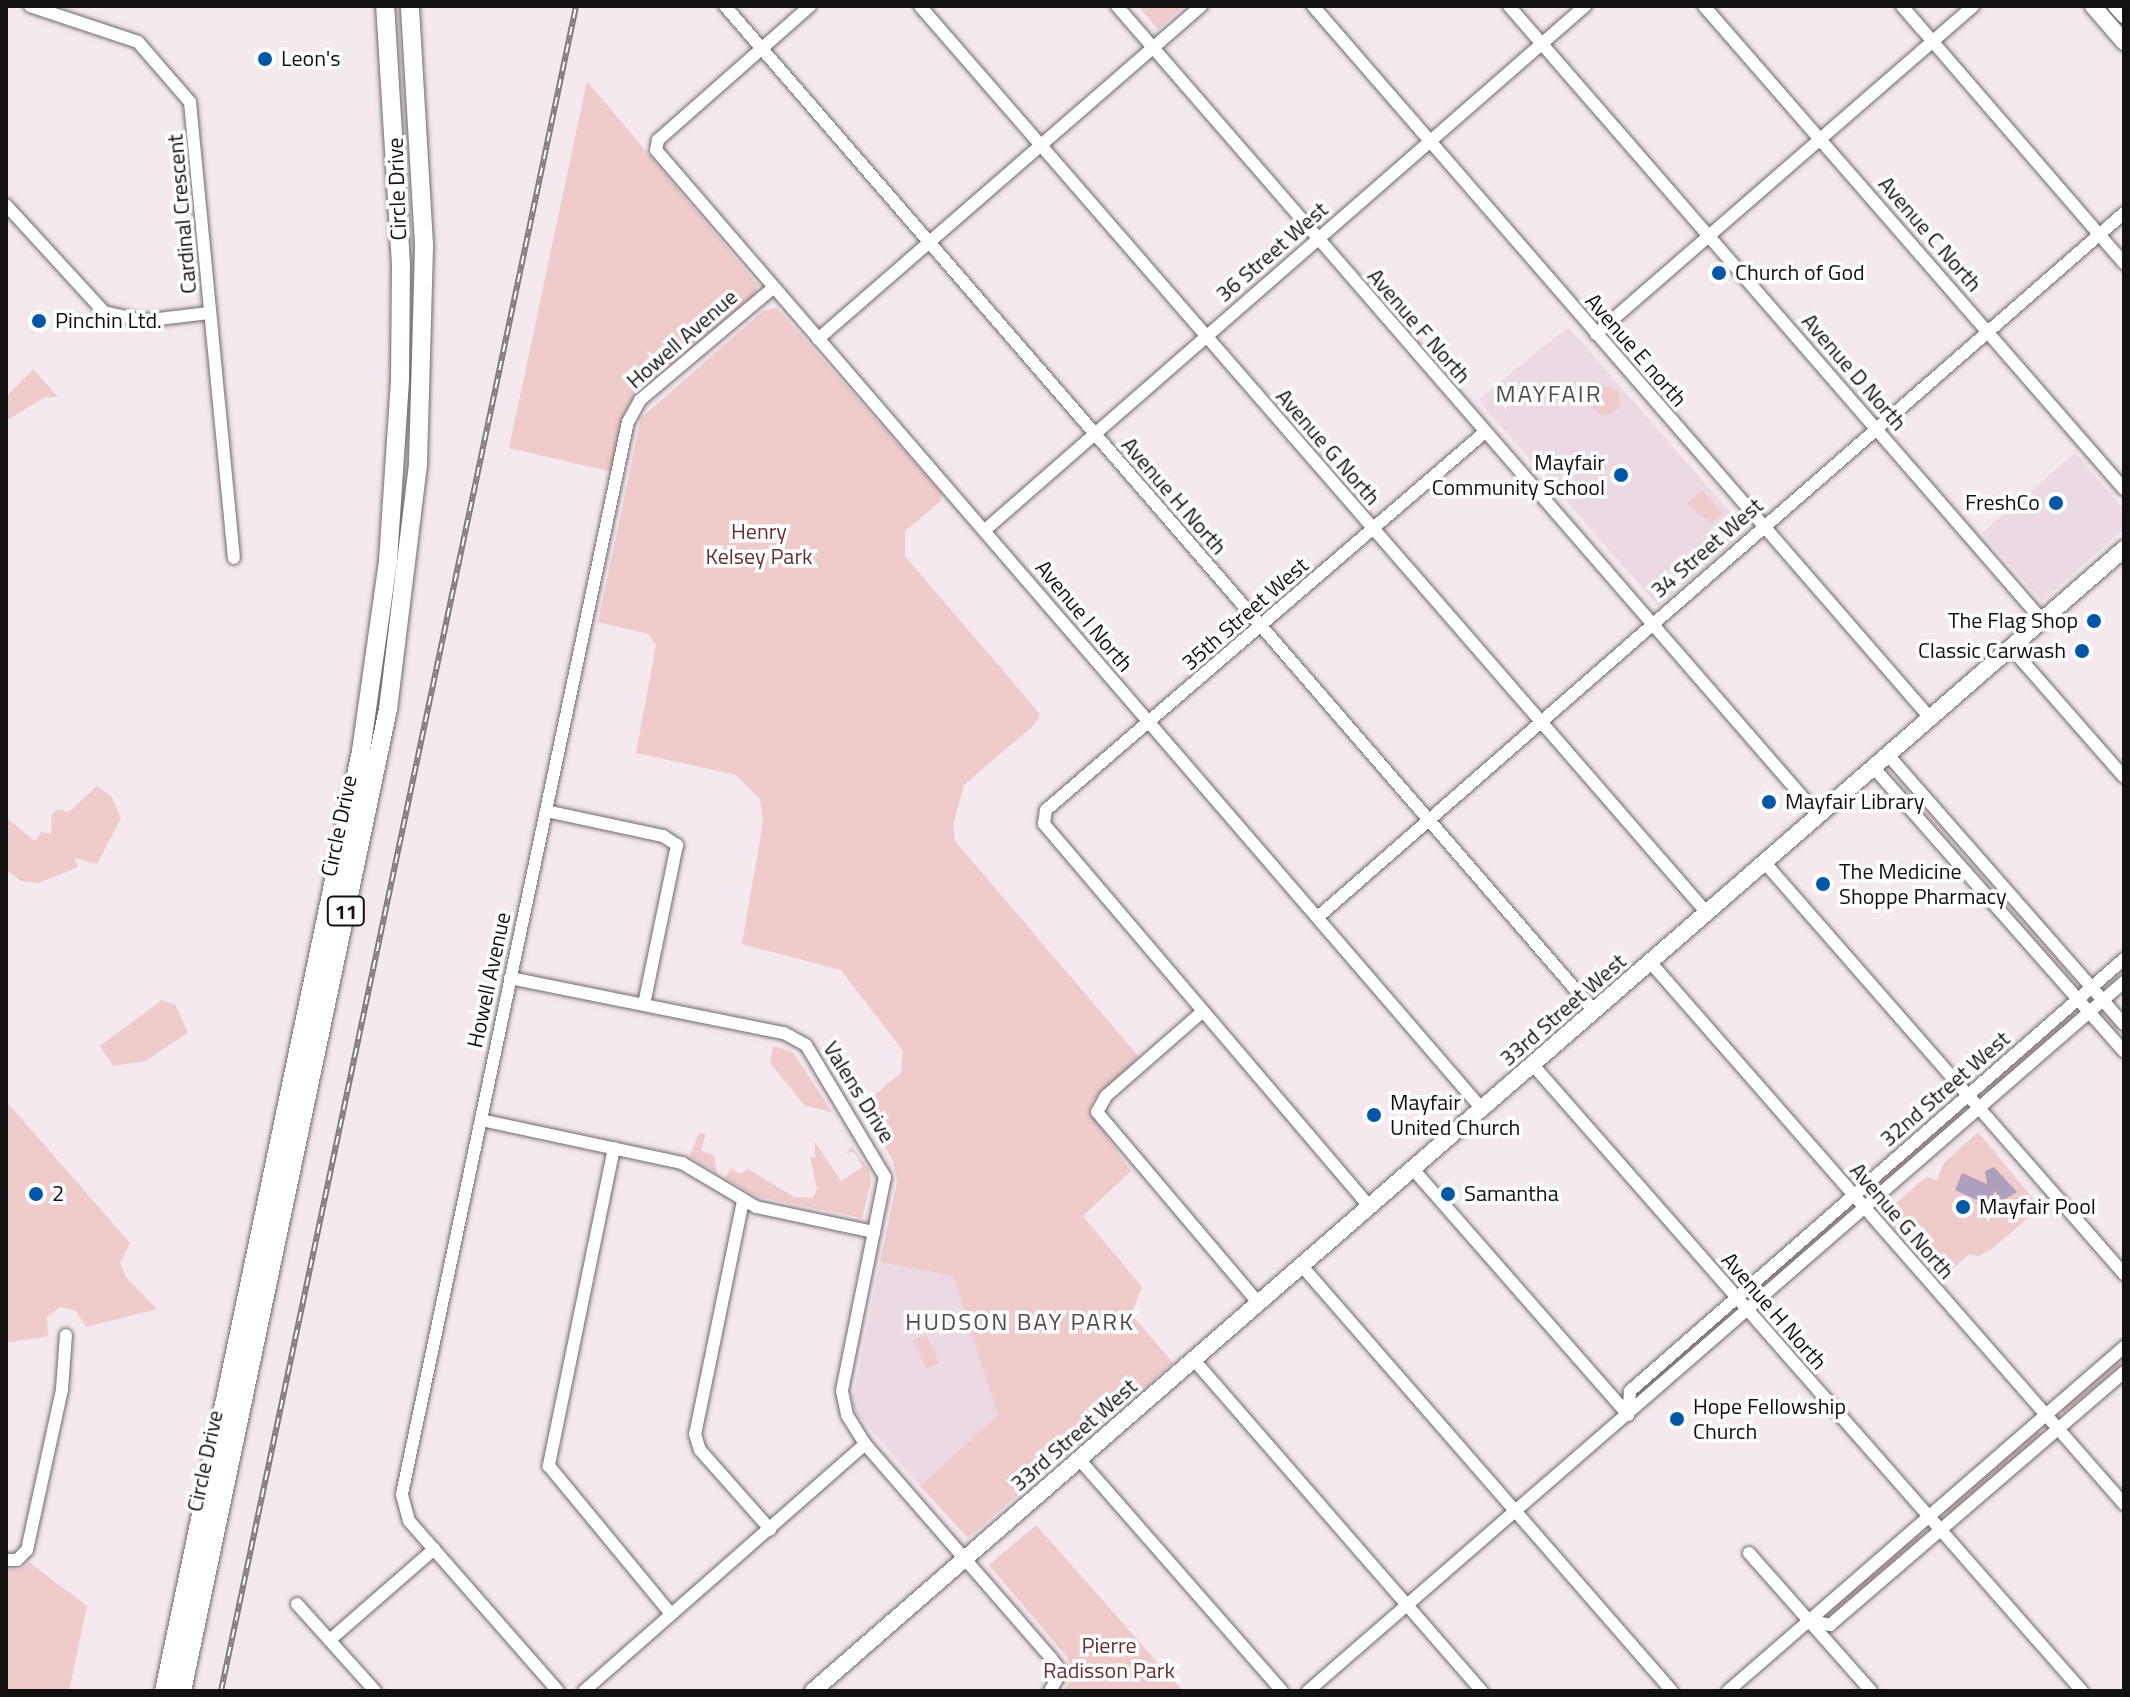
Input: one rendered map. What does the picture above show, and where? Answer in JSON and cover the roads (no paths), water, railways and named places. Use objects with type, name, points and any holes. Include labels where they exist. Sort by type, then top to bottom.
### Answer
[{"type":"highway","name":"Circle Drive","points":[[164,1691],[361,751],[387,576],[397,452],[401,265],[385,6]]},
{"type":"highway","name":"Circle Drive","points":[[182,1691],[388,709],[418,463],[424,244],[410,6]]},
{"type":"main road","points":[[2093,6],[2124,42]]},
{"type":"main road","points":[[2116,6],[2124,15]]},
{"type":"main road","name":"33rd Street West","points":[[813,1691],[2124,549]]},
{"type":"street","name":"Cardinal Crescent","points":[[6,205],[104,312],[142,321],[209,313],[190,102],[138,42],[30,6]]},
{"type":"street","name":"Avenue H North","points":[[725,6],[1594,1011]]},
{"type":"street","points":[[762,48],[810,6]]},
{"type":"street","name":"Avenue G North","points":[[920,6],[1707,913]]},
{"type":"street","name":"Avenue F North","points":[[1117,6],[1819,816]]},
{"type":"street","points":[[818,339],[1201,6]]},
{"type":"street","name":"Avenue E north","points":[[1313,6],[1931,719]]},
{"type":"street","name":"Avenue D North","points":[[1509,6],[2042,620]]},
{"type":"street","name":"36 Street West","points":[[985,530],[1585,6]]},
{"type":"street","name":"Avenue C North","points":[[1704,6],[2124,489]]},
{"type":"street","points":[[1902,6],[2124,263]]},
{"type":"street","points":[[1596,334],[1973,6]]},
{"type":"street","name":"Avenue I North","points":[[762,48],[658,140],[656,150],[1319,916],[1482,1109]]},
{"type":"street","name":"34 Street West","points":[[1319,916],[2124,213]]},
{"type":"street","name":"Howell Avenue","points":[[558,1691],[434,1549],[401,1503],[632,410],[774,287]]},
{"type":"street","points":[[209,313],[234,558]]},
{"type":"street","name":"35th Street West","points":[[1202,1012],[1046,832],[1046,810],[1485,432]]},
{"type":"street","points":[[2011,648],[2124,777]]},
{"type":"street","points":[[1889,756],[2124,1024]]},
{"type":"street","points":[[1874,768],[2124,1052]]},
{"type":"street","points":[[546,811],[663,836],[677,845],[644,1005]]},
{"type":"street","points":[[1765,863],[2124,1274]]},
{"type":"street","name":"32nd Street West","points":[[1628,1415],[1630,1391],[2124,959]]},
{"type":"street","name":"Avenue G North","points":[[1651,963],[2124,1504]]},
{"type":"street","name":"Valens Drive","points":[[510,978],[792,1035],[806,1045],[883,1169],[874,1232],[842,1391],[847,1415],[865,1444],[968,1558],[1061,1672],[1050,1691]]},
{"type":"street","name":"32nd Street West","points":[[1308,1691],[2124,982]]},
{"type":"street","points":[[1259,1304],[1097,1112],[1106,1096],[1202,1012],[1369,1206]]},
{"type":"street","name":"Avenue H North","points":[[1533,1065],[2082,1691]]},
{"type":"street","points":[[481,1120],[682,1163],[743,1201],[874,1232]]},
{"type":"street","points":[[614,1148],[549,1466],[671,1614]]},
{"type":"street","points":[[1412,1168],[1628,1415]]},
{"type":"street","points":[[743,1201],[695,1434],[700,1450],[770,1529]]},
{"type":"street","points":[[1302,1266],[1672,1691]]},
{"type":"street","points":[[6,1560],[17,1560],[27,1550],[62,1389],[66,1335]]},
{"type":"street","points":[[1728,1691],[2124,1347]]},
{"type":"street","points":[[1194,1360],[1482,1691]]},
{"type":"street","points":[[1810,1620],[1830,1625],[2124,1372]]},
{"type":"street","points":[[584,1691],[865,1444]]},
{"type":"street","points":[[1079,1459],[1282,1691]]},
{"type":"street","points":[[331,1639],[434,1549]]},
{"type":"street","points":[[1749,1553],[1871,1691]]},
{"type":"street","points":[[297,1604],[374,1690]]},
{"type":"railway","points":[[221,1691],[576,6]]},
{"type":"place","name":"Leon's","points":[[265,59]]},
{"type":"place","name":"Church of God","points":[[1719,273]]},
{"type":"place","name":"Pinchin Ltd.","points":[[39,321]]},
{"type":"place","name":"Mayfair Community School","points":[[1621,475]]},
{"type":"place","name":"FreshCo","points":[[2056,503]]},
{"type":"place","name":"The Flag Shop","points":[[2094,621]]},
{"type":"place","name":"Classic Carwash","points":[[2082,651]]},
{"type":"place","name":"Mayfair Library","points":[[1769,802]]},
{"type":"place","name":"The Medicine Shoppe Pharmacy","points":[[1823,884]]},
{"type":"place","name":"Mayfair United Church","points":[[1374,1115]]},
{"type":"place","name":"2","points":[[36,1194]]},
{"type":"place","name":"Samantha","points":[[1448,1194]]},
{"type":"place","name":"Mayfair Pool","points":[[1963,1207]]},
{"type":"place","name":"Hope Fellowship Church","points":[[1677,1419]]},
{"type":"district","name":"MAYFAIR","points":[[1549,394]]},
{"type":"district","name":"HUDSON BAY PARK","points":[[1020,1322]]},
{"type":"park label","name":"Henry Kelsey Park","points":[[759,544]]},
{"type":"park label","name":"Pierre Radisson Park","points":[[1109,1658]]}]
